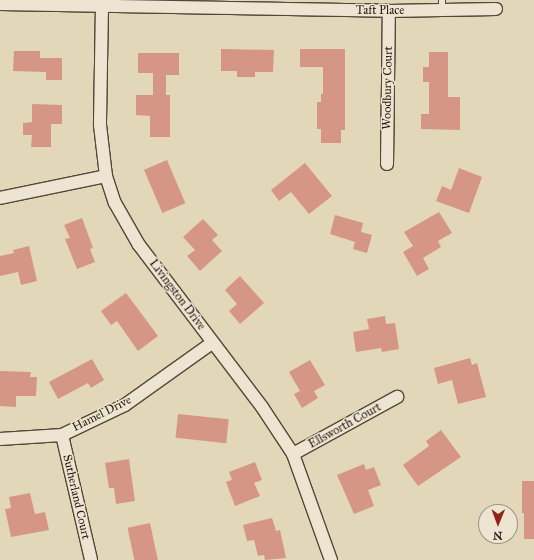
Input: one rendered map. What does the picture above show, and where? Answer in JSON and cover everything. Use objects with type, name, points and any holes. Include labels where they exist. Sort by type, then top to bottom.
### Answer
[{"type":"street","name":"Taft Place","points":[[0,4],[63,3],[102,6],[193,4],[389,11],[442,5],[496,9]]},
{"type":"street","name":"Livingston Drive","points":[[102,6],[100,125],[106,176],[115,203],[139,245],[262,407],[293,454],[331,560]]},
{"type":"street","name":"Woodbury Court","points":[[387,164],[389,11]]},
{"type":"street","points":[[0,198],[106,176]]},
{"type":"street","name":"Hamel Drive","points":[[0,439],[62,435],[125,405],[212,343]]},
{"type":"street","name":"Ellsworth Court","points":[[293,454],[397,398]]},
{"type":"street","name":"Sutherland Court","points":[[62,435],[91,560]]},
{"type":"building","points":[[221,49],[274,50],[273,72],[255,72],[255,77],[237,77],[237,71],[221,71]]},
{"type":"building","points":[[300,49],[345,49],[345,130],[341,130],[341,143],[321,143],[321,129],[317,129],[317,102],[321,102],[321,94],[323,94],[323,67],[300,67]]},
{"type":"building","points":[[14,51],[40,51],[40,58],[62,58],[62,80],[46,80],[46,72],[13,71]]},
{"type":"building","points":[[429,52],[448,52],[448,97],[460,97],[460,130],[421,129],[421,114],[429,114],[429,82],[423,82],[423,67],[429,67]]},
{"type":"building","points":[[138,53],[179,53],[179,75],[166,75],[166,95],[170,95],[170,137],[150,137],[150,116],[136,115],[136,95],[153,95],[153,73],[138,73]]},
{"type":"building","points":[[32,104],[62,105],[62,124],[51,124],[51,147],[31,147],[32,135],[23,135],[23,123],[32,122]]},
{"type":"building","points":[[167,160],[185,203],[162,213],[144,170]]},
{"type":"building","points":[[305,163],[332,196],[309,214],[291,192],[279,201],[271,190]]},
{"type":"building","points":[[459,168],[482,177],[469,213],[436,201],[442,186],[451,190]]},
{"type":"building","points":[[439,212],[452,233],[438,241],[441,247],[423,258],[429,269],[417,276],[403,252],[413,246],[404,232]]},
{"type":"building","points":[[335,215],[363,223],[361,232],[372,235],[367,253],[353,249],[355,242],[330,234]]},
{"type":"building","points":[[82,218],[93,248],[90,249],[95,262],[77,269],[65,239],[70,238],[64,225]]},
{"type":"building","points":[[203,219],[218,235],[212,240],[222,251],[200,271],[187,256],[195,250],[183,237]]},
{"type":"building","points":[[29,246],[37,281],[21,285],[18,272],[0,276],[0,256],[14,253],[13,250]]},
{"type":"building","points":[[240,276],[264,303],[240,324],[229,311],[237,304],[225,290]]},
{"type":"building","points":[[126,293],[158,336],[138,351],[117,321],[111,325],[101,311]]},
{"type":"building","points":[[385,316],[386,324],[395,323],[399,349],[382,352],[381,348],[356,352],[353,332],[369,329],[367,319]]},
{"type":"building","points":[[470,358],[472,365],[477,363],[486,397],[458,404],[452,380],[438,384],[434,368]]},
{"type":"building","points":[[92,359],[104,380],[91,388],[88,383],[58,399],[49,382]]},
{"type":"building","points":[[310,360],[325,385],[314,391],[318,398],[302,408],[294,394],[300,391],[289,372]]},
{"type":"building","points":[[0,371],[31,372],[30,377],[37,377],[36,396],[16,396],[16,407],[0,406]]},
{"type":"building","points":[[178,414],[229,419],[226,443],[175,438]]},
{"type":"building","points":[[441,430],[461,457],[418,486],[403,465],[429,446],[426,441]]},
{"type":"building","points":[[129,459],[135,501],[116,504],[114,488],[109,488],[105,463]]},
{"type":"building","points":[[255,462],[262,480],[254,483],[260,496],[235,506],[226,482],[232,480],[229,472]]},
{"type":"building","points":[[364,464],[366,470],[374,467],[381,485],[368,490],[374,506],[354,514],[337,475]]},
{"type":"building","points":[[522,481],[534,481],[534,539],[524,539]]},
{"type":"building","points":[[30,493],[35,514],[45,512],[49,530],[11,537],[5,509],[11,508],[9,497]]},
{"type":"building","points":[[272,518],[276,531],[280,530],[286,558],[265,560],[264,555],[258,556],[254,540],[247,541],[243,525]]},
{"type":"building","points":[[150,523],[158,560],[134,560],[128,528]]}]
